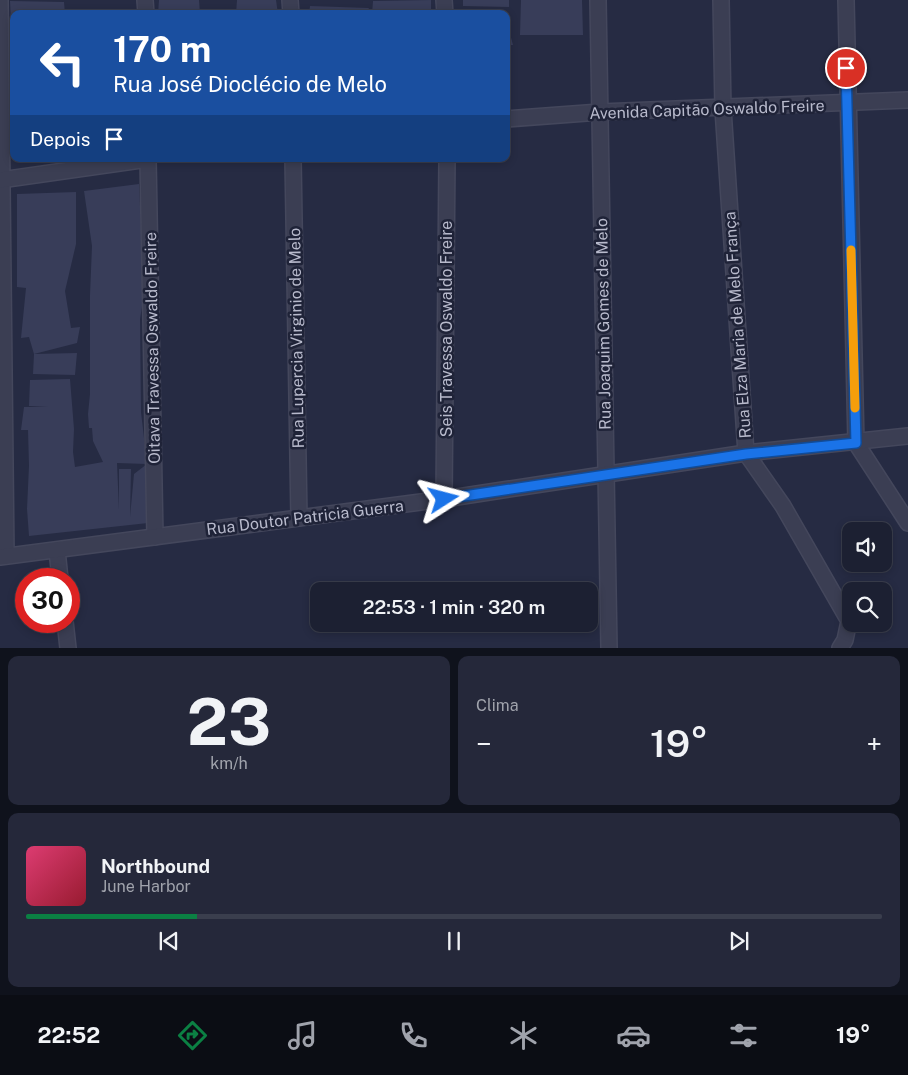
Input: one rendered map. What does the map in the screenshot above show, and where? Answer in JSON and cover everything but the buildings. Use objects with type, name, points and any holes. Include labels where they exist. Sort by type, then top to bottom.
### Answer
[{"type":"street","points":[[0,0],[3,557]]},
{"type":"street","name":"Rua Joaquim Gomes de Melo","points":[[598,0],[609,648]]},
{"type":"street","name":"Rua Elza Maria de Melo França","points":[[721,0],[722,108],[746,454],[783,506],[850,621],[846,640],[840,648]]},
{"type":"street","points":[[846,0],[856,443],[908,523]]},
{"type":"street","name":"Avenida Capitão Oswaldo Freire","points":[[510,119],[600,112],[908,100]]},
{"type":"street","points":[[2,180],[127,162]]},
{"type":"street","name":"Oitava Travessa Oswaldo Freire","points":[[148,162],[155,537]]},
{"type":"street","name":"Rua Lupercia Virginio de Melo","points":[[293,162],[299,518]]},
{"type":"street","name":"Seis Travessa Oswaldo Freire","points":[[444,499],[447,162]]},
{"type":"street","name":"Rua Doutor Patricia Guerra","points":[[3,557],[444,499],[746,454],[908,436]]},
{"type":"street","points":[[57,550],[59,568]]},
{"type":"street","points":[[66,633],[68,648]]},
{"type":"slow traffic","points":[[851,250],[855,408]]},
{"type":"route","points":[[444,499],[746,454],[856,443],[846,68]]}]
